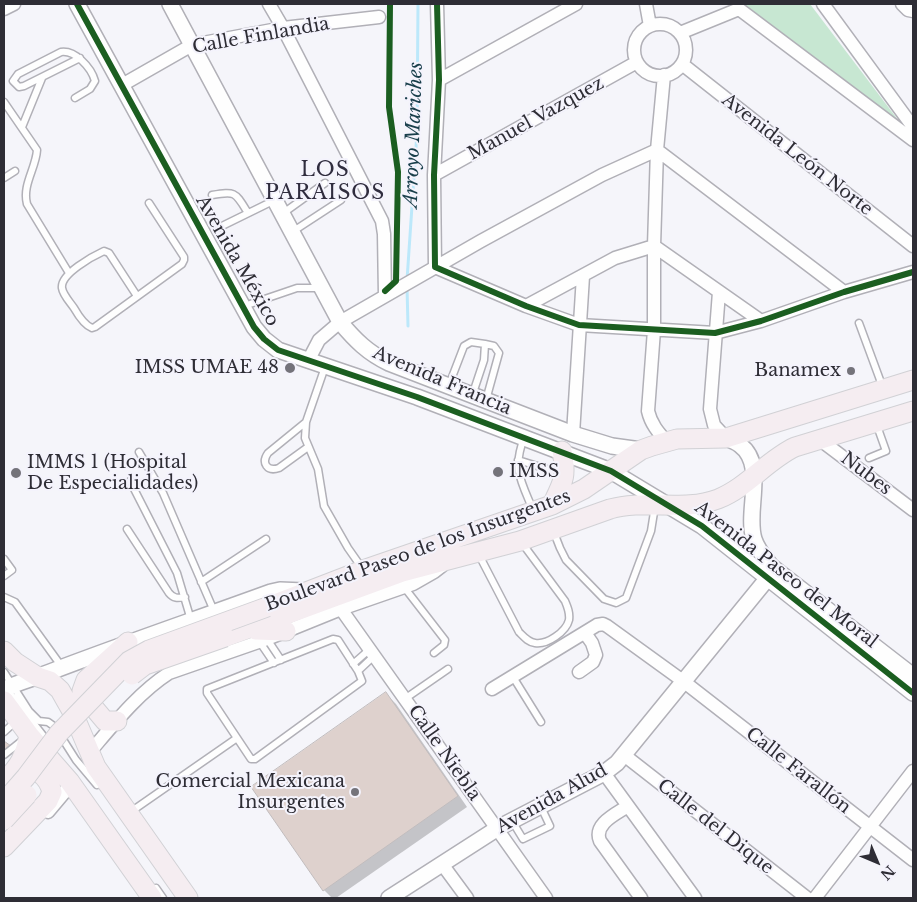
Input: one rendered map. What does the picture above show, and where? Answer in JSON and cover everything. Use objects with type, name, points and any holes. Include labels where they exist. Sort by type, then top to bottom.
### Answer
[{"type":"main road","name":"Boulevard Paseo de los Insurgentes","points":[[4,802],[26,777],[59,732],[129,661],[149,650],[363,570],[552,504],[584,490],[641,450],[666,441],[726,438],[913,380]]},
{"type":"main road","name":"Boulevard Paseo de los Insurgentes","points":[[4,820],[37,784],[66,743],[136,671],[145,665],[225,637],[257,637],[402,572],[520,540],[624,505],[695,503],[717,499],[736,490],[781,454],[819,439],[913,411]]},
{"type":"main road","points":[[552,504],[565,474],[562,451]]},
{"type":"main road","points":[[257,637],[286,631]]},
{"type":"main road","points":[[117,721],[109,722],[102,718],[82,691],[86,680],[128,642]]},
{"type":"main road","points":[[4,652],[15,662],[38,677],[50,681],[60,690],[73,713],[96,767],[188,898]]},
{"type":"main road","points":[[8,702],[26,749],[8,769]]},
{"type":"main road","points":[[8,702],[75,780],[152,890]]},
{"type":"main road","points":[[4,847],[48,801],[52,792],[49,782],[36,770],[24,767],[8,769]]},
{"type":"street","points":[[4,8],[14,4]]},
{"type":"street","name":"Avenida México","points":[[77,4],[254,327],[264,339],[278,350],[417,397],[611,471]]},
{"type":"street","name":"Avenida Francia","points":[[170,4],[340,322],[356,341],[378,358],[449,387],[573,434],[612,446],[641,450]]},
{"type":"street","points":[[269,4],[382,221],[385,296]]},
{"type":"street","points":[[435,267],[434,175],[439,80],[437,4]]},
{"type":"street","points":[[439,80],[576,4]]},
{"type":"street","points":[[646,4],[650,26]]},
{"type":"street","points":[[823,4],[913,127]]},
{"type":"street","points":[[680,34],[738,6],[913,140]]},
{"type":"street","name":"Calle Finlandia","points":[[122,85],[192,45],[283,28],[379,17]]},
{"type":"street","points":[[667,25],[674,28],[680,34],[686,48],[682,64],[677,69],[664,75],[649,73],[637,62],[635,45],[638,37],[650,26],[667,25]]},
{"type":"street","name":"Manuel Vazquez","points":[[434,175],[637,62]]},
{"type":"street","name":"Avenida León Norte","points":[[682,64],[913,246]]},
{"type":"street","points":[[664,75],[657,150],[654,330],[648,411],[650,420],[666,441]]},
{"type":"street","points":[[308,361],[319,340],[340,322],[422,274],[602,175],[657,150]]},
{"type":"street","points":[[657,150],[844,292]]},
{"type":"street","points":[[526,306],[615,258],[654,246]]},
{"type":"street","points":[[654,246],[761,321]]},
{"type":"street","points":[[435,267],[526,306],[579,325],[715,333],[761,321],[844,292],[913,272]]},
{"type":"street","points":[[573,434],[583,276]]},
{"type":"street","points":[[719,292],[710,409],[714,425],[726,438]]},
{"type":"street","name":"Avenida Paseo del Moral","points":[[726,438],[739,444],[750,457],[753,464],[753,539],[770,566],[913,676]]},
{"type":"street","name":"Nubes","points":[[819,439],[913,510]]},
{"type":"street","name":"Avenida Paseo del Moral","points":[[611,471],[662,505],[702,526],[913,693]]},
{"type":"street","points":[[286,631],[404,587],[434,572],[451,558]]},
{"type":"street","name":"Avenida Alud","points":[[389,898],[498,828],[604,772],[624,755],[767,579]]},
{"type":"street","points":[[8,702],[38,677],[128,642],[271,592],[280,590],[308,591]]},
{"type":"street","name":"Calle Niebla","points":[[341,609],[406,698],[546,898]]},
{"type":"street","name":"Calle Farallón","points":[[492,690],[597,625],[607,626],[683,682],[913,860]]},
{"type":"street","points":[[579,672],[593,662],[596,655],[592,642],[585,633]]},
{"type":"street","points":[[89,752],[157,681],[169,673],[257,637]]},
{"type":"street","name":"Calle del Dique","points":[[624,755],[807,898]]},
{"type":"street","points":[[815,898],[913,771]]},
{"type":"street","points":[[604,772],[695,898]]},
{"type":"street","points":[[4,858],[75,780]]},
{"type":"street","points":[[628,806],[603,824],[599,829],[598,836],[641,898]]},
{"type":"street","points":[[442,864],[467,898]]},
{"type":"lane","points":[[75,98],[90,89],[95,81],[80,58],[68,51],[61,52],[18,74],[14,77],[13,81],[19,87],[42,78],[80,58]]},
{"type":"lane","points":[[22,127],[42,78]]},
{"type":"lane","points":[[4,102],[37,150],[37,156],[26,189],[27,204],[69,273]]},
{"type":"lane","points":[[4,178],[15,171]]},
{"type":"lane","points":[[282,214],[325,183]]},
{"type":"lane","points":[[212,195],[230,192],[238,197],[248,213]]},
{"type":"lane","points":[[220,226],[275,200]]},
{"type":"lane","points":[[292,232],[341,200]]},
{"type":"lane","points":[[137,296],[107,252],[102,252],[69,273],[63,280],[62,291],[88,327],[95,327],[182,264],[184,260],[149,203]]},
{"type":"lane","points":[[244,309],[250,304],[298,288],[322,288]]},
{"type":"lane","points":[[859,323],[884,389]]},
{"type":"lane","points":[[449,387],[464,346],[471,342],[494,346],[499,353],[479,398]]},
{"type":"lane","points":[[479,398],[485,344]]},
{"type":"lane","points":[[325,367],[306,422],[306,438],[318,469],[324,506],[363,570]]},
{"type":"lane","points":[[306,422],[268,453],[264,458],[264,464],[267,468],[273,470],[279,468],[308,447]]},
{"type":"lane","points":[[869,458],[886,451],[875,422]]},
{"type":"lane","points":[[525,437],[518,460],[519,474],[533,511]]},
{"type":"lane","points":[[139,452],[163,494],[215,612]]},
{"type":"lane","points":[[518,460],[547,470]]},
{"type":"lane","points":[[130,481],[177,573],[191,620]]},
{"type":"lane","points":[[553,529],[566,560],[604,599],[616,603],[626,598],[662,505]]},
{"type":"lane","points":[[127,529],[169,593],[177,598],[185,597]]},
{"type":"lane","points":[[201,582],[266,539]]},
{"type":"lane","points":[[477,552],[519,632],[526,640],[536,644],[562,632],[569,622],[569,611],[565,601],[520,540]]},
{"type":"lane","points":[[4,559],[12,570],[4,576]]},
{"type":"lane","points":[[404,587],[445,640],[444,646],[434,653]]},
{"type":"lane","points":[[4,597],[15,602],[62,667]]},
{"type":"lane","points":[[257,637],[281,660]]},
{"type":"lane","points":[[257,637],[274,662]]},
{"type":"lane","points":[[335,638],[354,664],[362,679],[360,683],[253,760],[249,758],[207,691],[209,688],[281,660],[335,638]]},
{"type":"lane","points":[[354,664],[373,652]]},
{"type":"lane","points":[[358,671],[373,652]]},
{"type":"lane","points":[[406,698],[448,668]]},
{"type":"lane","points":[[513,677],[541,722]]},
{"type":"lane","points":[[8,702],[54,749]]},
{"type":"lane","points":[[8,702],[29,711],[39,721],[48,722],[55,727],[76,760],[100,788]]},
{"type":"lane","points":[[128,814],[237,738]]},
{"type":"lane","points":[[512,821],[523,839],[550,826],[540,806]]},
{"type":"lane","points":[[152,890],[163,898]]},
{"type":"green space","points":[[743,4],[810,4],[908,133],[745,16]]},
{"type":"building","name":"Comercial Mexicana Insurgentes","points":[[386,692],[458,796],[323,891],[251,787]]},
{"type":"building","points":[[4,741],[11,746],[4,752]]},
{"type":"waterway","name":"Arroyo Mariches","points":[[407,280],[417,132],[418,4]]},
{"type":"waterway","name":"Arroyo Mariches","points":[[407,287],[408,326]]},
{"type":"cycle path","points":[[77,4],[254,327],[264,339],[278,350],[417,397],[611,471],[702,526],[913,693]]},
{"type":"cycle path","points":[[385,291],[396,281],[398,172],[389,107],[390,4]]},
{"type":"cycle path","points":[[437,4],[439,80],[434,175],[435,267],[526,306],[579,325],[715,333],[761,321],[844,292],[913,272]]},
{"type":"place","name":"IMSS UMAE 48","points":[[290,368]]},
{"type":"place","name":"Banamex","points":[[851,371]]},
{"type":"place","name":"IMSS","points":[[498,472]]},
{"type":"place","name":"IMMS 1 (Hospital De Especialidades)","points":[[16,473]]},
{"type":"place","name":"Comercial Mexicana Insurgentes","points":[[355,792]]},
{"type":"district","name":"LOS PARAISOS","points":[[325,182]]}]
